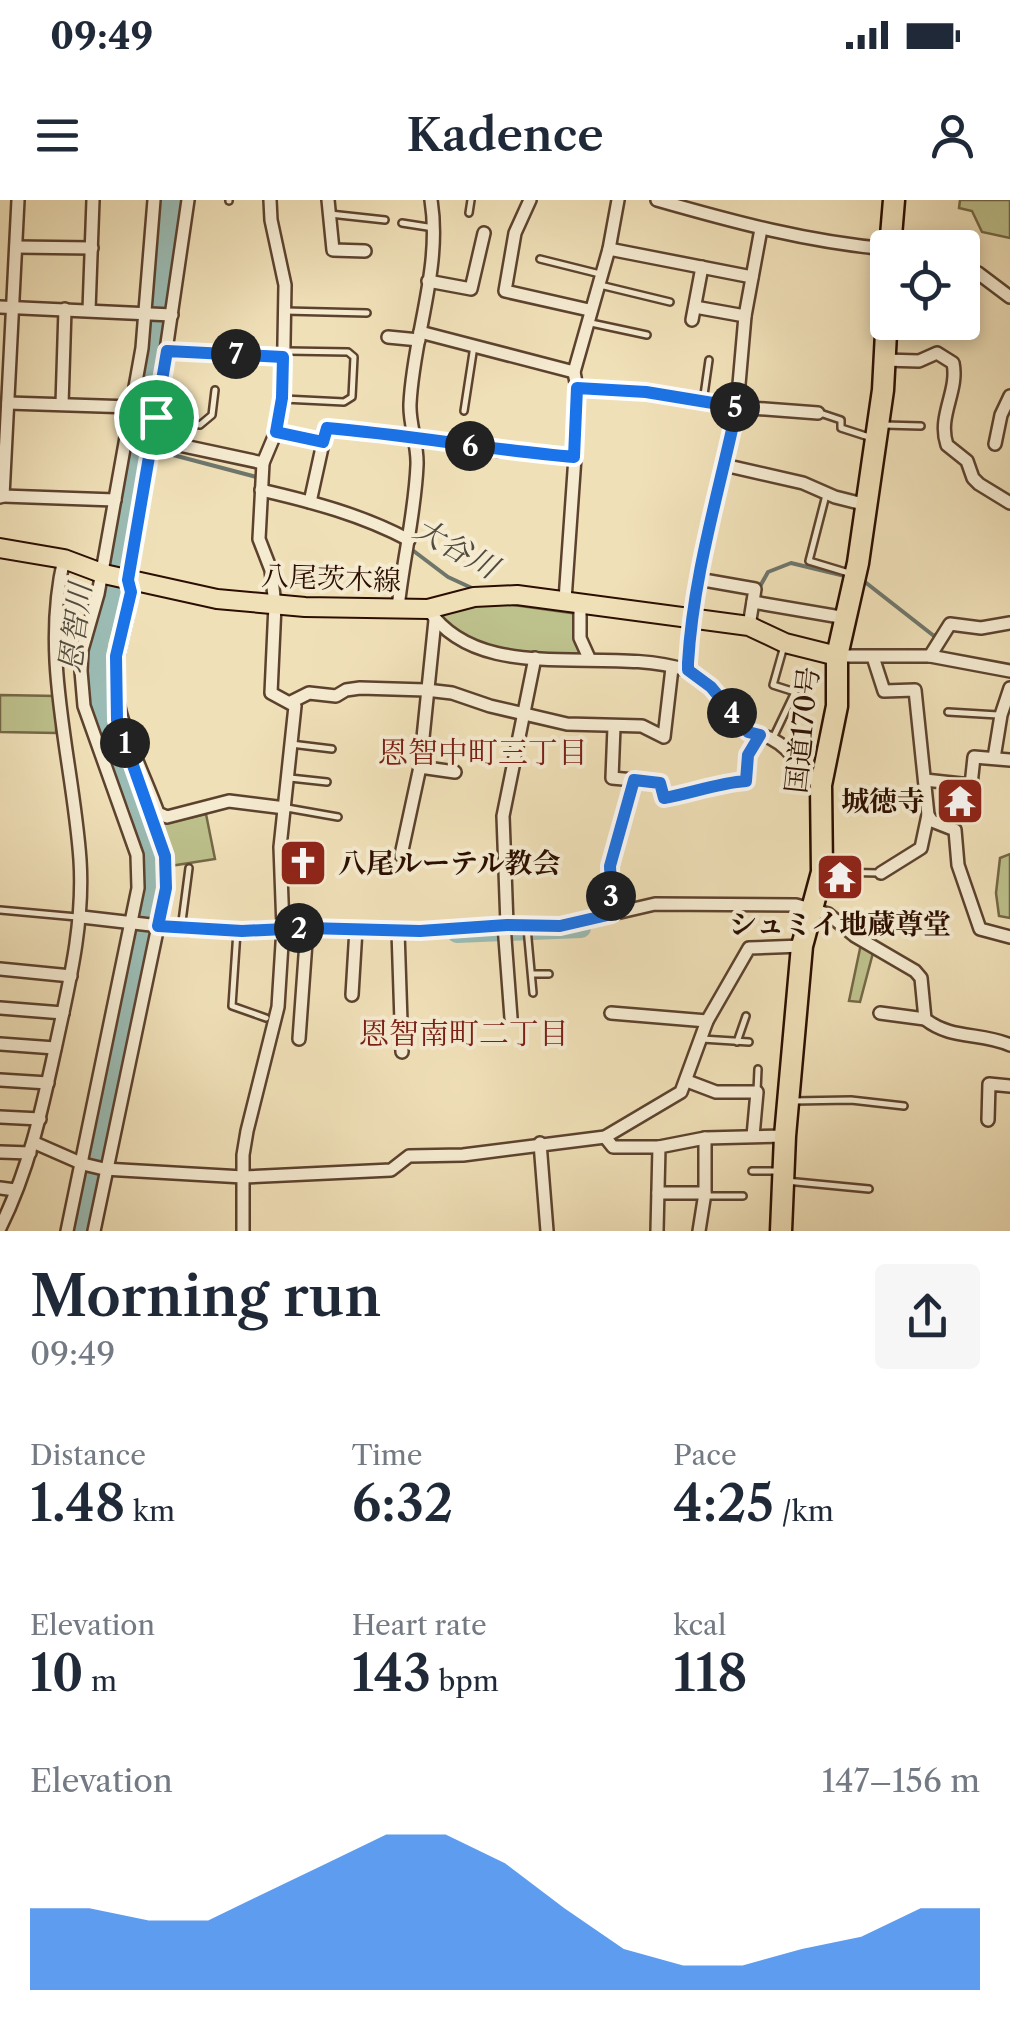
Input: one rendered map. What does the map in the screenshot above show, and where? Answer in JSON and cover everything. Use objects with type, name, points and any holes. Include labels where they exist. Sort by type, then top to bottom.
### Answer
[{"type":"highway","points":[[891,230],[894,200]]},
{"type":"highway","name":"国道170号","points":[[781,1231],[802,946],[822,872],[822,784],[839,686],[838,656],[867,505],[885,340]]},
{"type":"main road","name":"八尾茨木線","points":[[0,548],[64,559],[125,579],[218,599],[275,605],[398,608],[432,614],[474,597],[518,595],[750,626],[785,644],[838,656]]},
{"type":"street","points":[[18,200],[7,307],[8,402],[1,496],[115,500]]},
{"type":"street","points":[[89,310],[93,200]]},
{"type":"street","points":[[67,1231],[138,888],[137,855],[81,688],[82,650],[103,573],[129,434],[147,312],[154,200]]},
{"type":"street","points":[[94,1231],[166,888],[165,856],[117,720],[116,656],[131,592],[125,579],[153,439],[188,200]]},
{"type":"street","points":[[243,1231],[247,1131],[278,1007],[283,928],[280,847],[295,706],[271,692],[275,605],[270,570],[259,540],[263,463],[276,432],[282,398],[285,285],[270,200]]},
{"type":"street","points":[[398,608],[417,458],[410,406],[436,228],[431,200]]},
{"type":"street","points":[[530,200],[515,233],[506,291],[588,316]]},
{"type":"street","points":[[589,658],[572,601],[577,388],[574,372],[609,249],[618,200]]},
{"type":"street","points":[[657,200],[761,229],[830,244],[870,247]]},
{"type":"street","points":[[329,207],[333,250],[365,251]]},
{"type":"street","points":[[688,670],[698,579],[737,407],[745,316],[761,229]]},
{"type":"street","points":[[428,280],[471,289],[484,233]]},
{"type":"street","points":[[16,247],[92,248]]},
{"type":"street","points":[[609,249],[752,277]]},
{"type":"street","points":[[702,267],[693,314],[745,316]]},
{"type":"street","points":[[980,274],[1010,297]]},
{"type":"street","points":[[7,307],[172,315]]},
{"type":"street","points":[[62,404],[66,310]]},
{"type":"street","points":[[388,337],[420,336],[474,346],[574,372]]},
{"type":"street","points":[[167,351],[283,354]]},
{"type":"street","points":[[884,360],[919,361],[936,353],[953,363],[952,386],[944,410],[946,445],[968,461],[979,484],[1010,502]]},
{"type":"street","points":[[577,388],[646,392],[737,407],[818,413]]},
{"type":"street","points":[[995,444],[1010,396]]},
{"type":"street","points":[[8,402],[132,407]]},
{"type":"street","points":[[310,502],[327,428],[414,436],[501,451]]},
{"type":"street","points":[[276,432],[323,442]]},
{"type":"street","points":[[129,434],[263,463]]},
{"type":"street","points":[[724,465],[803,483],[867,505]]},
{"type":"street","points":[[262,490],[380,525],[409,540]]},
{"type":"street","points":[[4,1228],[33,1148],[82,917],[80,858],[56,671],[54,609],[64,559]]},
{"type":"street","points":[[698,579],[755,590],[750,626]]},
{"type":"street","points":[[753,602],[846,618]]},
{"type":"street","points":[[432,614],[459,639],[487,654],[621,659],[688,670],[711,687],[748,732],[766,737],[794,757],[800,771],[822,784]]},
{"type":"street","points":[[402,855],[420,767],[432,614]]},
{"type":"street","points":[[930,656],[950,624],[982,628],[1010,622]]},
{"type":"street","points":[[838,656],[930,656],[1010,671]]},
{"type":"street","points":[[873,657],[884,691],[915,690],[928,815],[922,848],[881,873]]},
{"type":"street","points":[[511,1018],[503,816],[535,658]]},
{"type":"street","points":[[290,702],[310,693],[336,696],[360,688],[426,690],[452,693],[567,724],[642,726],[664,737],[672,668]]},
{"type":"street","points":[[994,758],[1010,688]]},
{"type":"street","points":[[118,704],[158,813],[167,817],[229,800],[285,808]]},
{"type":"street","points":[[614,727],[612,778],[660,783],[664,798],[708,790],[722,782],[746,781],[748,755],[766,737]]},
{"type":"street","points":[[925,780],[971,784],[974,757],[1010,760]]},
{"type":"street","points":[[420,767],[455,772]]},
{"type":"street","points":[[612,914],[610,866],[634,780]]},
{"type":"street","points":[[928,815],[932,821],[955,830],[958,865],[980,929],[1010,937]]},
{"type":"street","points":[[82,917],[237,931],[398,931],[505,925],[528,930],[656,904],[776,904],[828,914],[855,936],[914,971],[921,978],[926,1019]]},
{"type":"street","points":[[299,1039],[307,928]]},
{"type":"street","points":[[352,995],[356,929]]},
{"type":"street","points":[[398,931],[402,1052]]},
{"type":"street","points":[[0,1152],[33,1148],[106,1169],[243,1176],[391,1170],[409,1156],[463,1155],[604,1137],[681,1092],[707,1021],[748,948],[802,946]]},
{"type":"street","points":[[0,969],[71,976]]},
{"type":"street","points":[[0,1008],[63,1013]]},
{"type":"street","points":[[880,1013],[926,1019],[955,1035],[996,1039],[1010,1045]]},
{"type":"street","points":[[611,1014],[707,1021]]},
{"type":"street","points":[[0,1044],[55,1048]]},
{"type":"street","points":[[0,1080],[48,1083]]},
{"type":"street","points":[[687,1081],[716,1092],[756,1092],[753,1136]]},
{"type":"street","points":[[988,1120],[989,1084],[1010,1086]]},
{"type":"street","points":[[0,1117],[40,1119]]},
{"type":"street","points":[[604,1137],[613,1147],[659,1147],[705,1138],[785,1136]]},
{"type":"street","points":[[699,1231],[705,1138]]},
{"type":"street","points":[[540,1143],[547,1231]]},
{"type":"street","points":[[658,1231],[659,1147]]},
{"type":"street","points":[[0,1188],[15,1190]]},
{"type":"street","points":[[658,1192],[704,1195]]},
{"type":"lane","points":[[469,212],[471,200]]},
{"type":"lane","points":[[329,207],[385,220]]},
{"type":"lane","points":[[402,223],[436,228]]},
{"type":"lane","points":[[540,259],[670,302]]},
{"type":"lane","points":[[284,311],[367,313]]},
{"type":"lane","points":[[588,316],[647,335]]},
{"type":"lane","points":[[464,412],[474,346]]},
{"type":"lane","points":[[282,398],[344,402],[352,397],[354,357],[348,352],[283,354]]},
{"type":"lane","points":[[703,402],[709,360]]},
{"type":"lane","points":[[156,417],[200,425],[212,416],[214,390]]},
{"type":"lane","points":[[818,413],[837,416],[841,428],[876,432],[920,426]]},
{"type":"lane","points":[[501,451],[574,457]]},
{"type":"lane","points":[[826,493],[808,561],[855,576]]},
{"type":"lane","points":[[766,737],[795,692],[773,685],[785,644]]},
{"type":"lane","points":[[948,712],[1001,715]]},
{"type":"lane","points":[[291,744],[332,749]]},
{"type":"lane","points":[[288,778],[327,782]]},
{"type":"lane","points":[[285,808],[338,817]]},
{"type":"lane","points":[[182,929],[189,868]]},
{"type":"lane","points":[[822,872],[881,873]]},
{"type":"lane","points":[[0,910],[82,917]]},
{"type":"lane","points":[[528,930],[533,994]]},
{"type":"lane","points":[[237,931],[232,1006],[266,1018]]},
{"type":"lane","points":[[532,974],[549,974]]},
{"type":"lane","points":[[738,1042],[746,1016]]},
{"type":"lane","points":[[702,1039],[749,1042]]},
{"type":"lane","points":[[756,1092],[758,1069]]},
{"type":"lane","points":[[790,1101],[850,1100],[904,1106]]},
{"type":"lane","points":[[752,1171],[869,1189]]},
{"type":"lane","points":[[704,1195],[742,1196]]},
{"type":"green space","points":[[960,200],[1010,200],[1010,238],[982,232],[972,211],[959,208]]},
{"type":"green space","points":[[470,604],[506,604],[578,614],[583,655],[504,651],[470,639],[435,614]]},
{"type":"green space","points":[[0,695],[57,696],[56,733],[0,732]]},
{"type":"green space","points":[[206,814],[215,859],[170,866],[159,825]]},
{"type":"green space","points":[[1010,854],[1010,918],[999,916],[996,893],[1000,858]]},
{"type":"green space","points":[[861,944],[874,949],[860,1002],[849,1001]]},
{"type":"waterway","name":"恩智川","points":[[79,1231],[153,897],[153,854],[97,695],[98,643],[113,591],[139,446],[171,200]]},
{"type":"waterway","name":"大谷川","points":[[139,446],[260,478]]},
{"type":"waterway","name":"大谷川","points":[[411,549],[448,577],[474,589]]},
{"type":"waterway","name":"大谷川","points":[[758,590],[768,572],[791,563],[849,577]]},
{"type":"waterway","name":"大谷川","points":[[865,582],[934,636],[942,630]]},
{"type":"waterway","points":[[457,933],[581,928]]},
{"type":"place","name":"城徳寺","points":[[960,801]]},
{"type":"place","name":"八尾ルーテル教会","points":[[303,863]]},
{"type":"place","name":"シュミイ地蔵尊堂","points":[[840,877]]},
{"type":"district","name":"恩智中町三丁目","points":[[483,752]]},
{"type":"district","name":"恩智南町二丁目","points":[[464,1033]]},
{"type":"route","points":[[167,351],[283,357],[276,432],[323,442],[327,428],[574,457],[577,388],[646,392],[737,407],[707,530],[693,609],[688,670],[711,687],[748,732],[760,735],[748,755],[746,781],[722,782],[708,790],[664,798],[660,783],[634,780],[610,866],[612,914],[560,926],[420,931],[242,931],[158,926],[166,888],[165,856],[117,720],[116,684],[116,656],[131,592],[128,580],[156,417],[167,351]]}]
